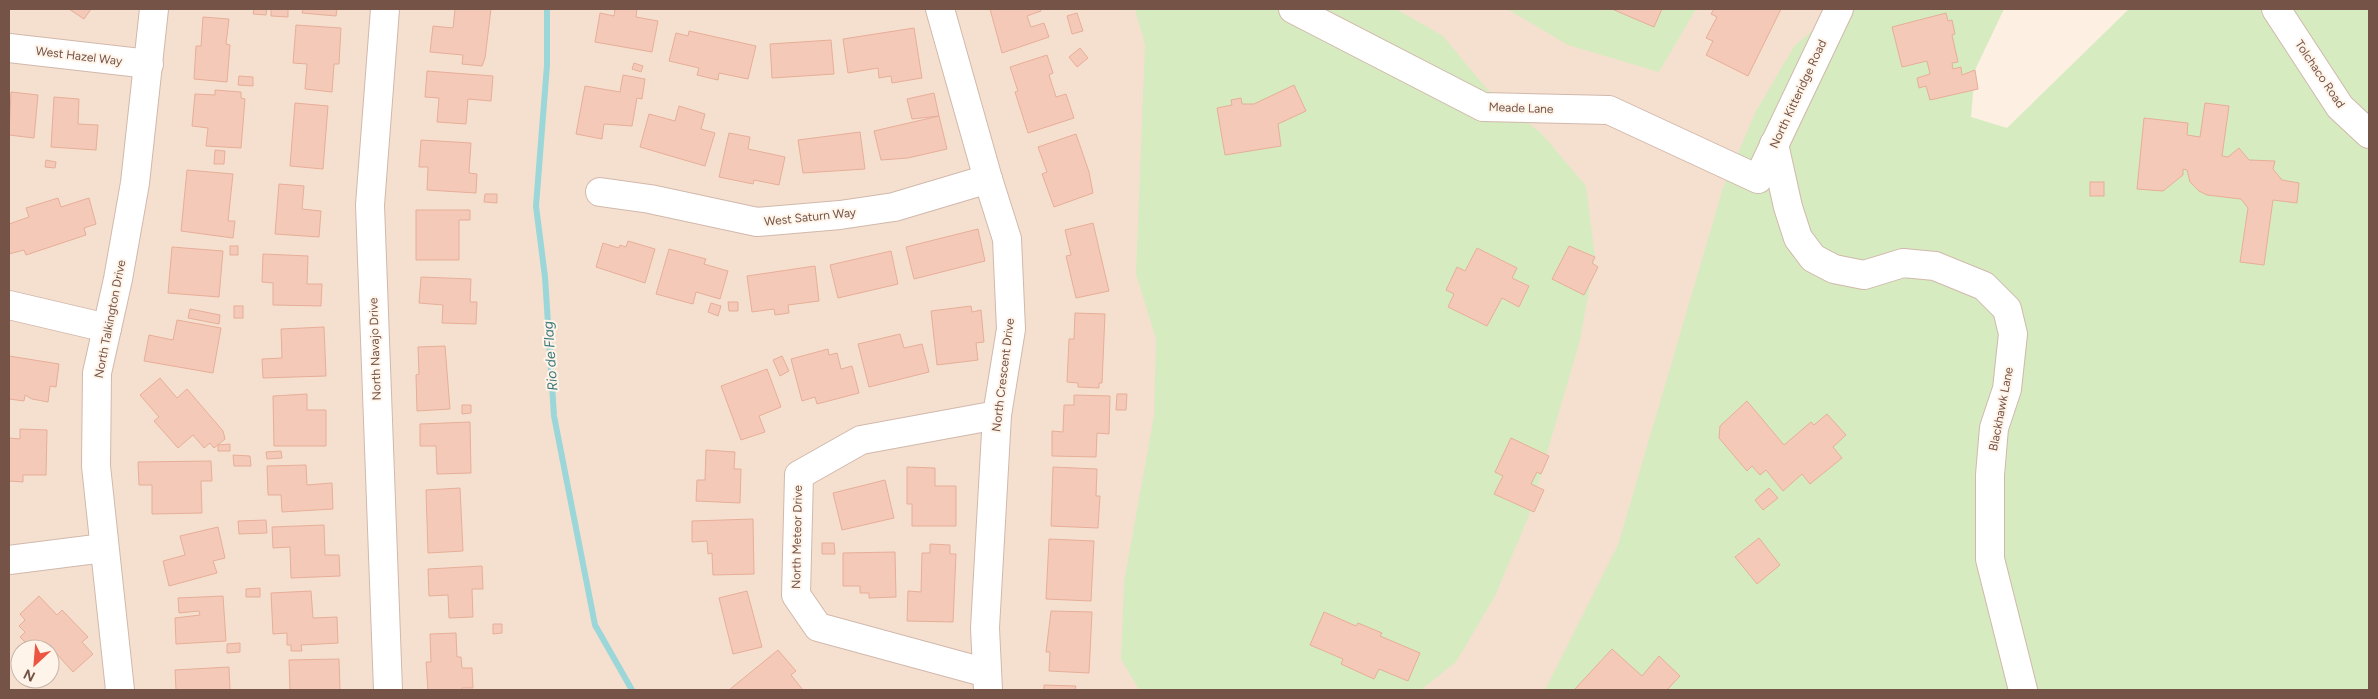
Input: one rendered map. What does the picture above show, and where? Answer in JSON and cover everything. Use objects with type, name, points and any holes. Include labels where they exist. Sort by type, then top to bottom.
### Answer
[{"type":"street","name":"North Talkington Drive","points":[[120,690],[96,466],[97,373],[118,279],[135,183],[154,9]]},
{"type":"street","name":"North Navajo Drive","points":[[386,9],[370,205],[388,690]]},
{"type":"street","name":"North Crescent Drive","points":[[940,9],[1007,239],[1011,329],[997,415],[986,628],[988,682]]},
{"type":"street","name":"Meade Lane","points":[[1292,9],[1483,107],[1609,110],[1758,178]]},
{"type":"street","name":"North Kitteridge Road","points":[[1758,178],[1839,9]]},
{"type":"street","name":"Tolchaco Road","points":[[2276,9],[2340,107],[2369,134]]},
{"type":"street","name":"West Hazel Way","points":[[9,48],[149,64]]},
{"type":"street","name":"Blackhawk Lane","points":[[1774,144],[1788,207],[1798,238],[1813,258],[1834,269],[1864,275],[1903,263],[1935,266],[1984,286],[2007,309],[2013,334],[2007,389],[1993,438],[1990,475],[1990,559],[2023,690]]},
{"type":"street","name":"West Saturn Way","points":[[600,192],[650,199],[756,222],[840,215],[894,207],[988,179]]},
{"type":"street","points":[[9,305],[107,328]]},
{"type":"street","name":"North Meteor Drive","points":[[988,682],[818,626],[796,595],[796,552],[799,475],[861,440],[997,415]]},
{"type":"street","points":[[9,560],[104,548]]},
{"type":"shaded area","points":[[9,9],[1952,9],[1621,690],[9,690]]},
{"type":"green space","points":[[1135,9],[1396,9],[1443,36],[1486,88],[1542,134],[1586,186],[1595,257],[1580,340],[1528,518],[1495,596],[1456,662],[1421,690],[1139,690],[1121,659],[1124,582],[1154,416],[1156,339],[1136,274],[1145,44]]},
{"type":"green space","points":[[1507,9],[1696,9],[1659,72],[1568,45]]},
{"type":"green space","points":[[1839,9],[2004,9],[1975,70],[1971,117],[2007,128],[2129,9],[2369,9],[2369,690],[1545,690],[1618,545],[1723,188],[1756,111],[1795,45]]},
{"type":"building","points":[[69,9],[91,9],[84,19]]},
{"type":"building","points":[[254,9],[267,9],[266,15],[253,14]]},
{"type":"building","points":[[271,9],[288,9],[288,17],[271,16]]},
{"type":"building","points":[[303,9],[337,9],[336,16],[302,13]]},
{"type":"building","points":[[455,9],[491,9],[485,58],[482,66],[462,64],[463,55],[430,52],[433,26],[453,28]]},
{"type":"building","points":[[615,9],[637,9],[636,17],[658,21],[652,52],[595,42],[600,13],[614,16]]},
{"type":"building","points":[[990,9],[1040,9],[1041,11],[1027,16],[1031,27],[1044,23],[1049,37],[1002,53]]},
{"type":"building","points":[[1612,9],[1662,9],[1654,27]]},
{"type":"building","points":[[1714,9],[1781,9],[1748,76],[1706,55],[1713,41],[1706,38],[1717,17],[1711,14]]},
{"type":"building","points":[[1077,13],[1083,31],[1072,34],[1067,16]]},
{"type":"building","points":[[1946,13],[1948,21],[1952,20],[1955,34],[1952,35],[1958,62],[1952,63],[1953,69],[1961,67],[1962,75],[1975,70],[1978,89],[1930,100],[1926,86],[1919,88],[1917,78],[1930,74],[1927,61],[1902,67],[1892,27]]},
{"type":"building","points":[[203,17],[229,19],[226,44],[230,45],[227,82],[194,79],[196,46],[201,46]]},
{"type":"building","points":[[296,25],[341,28],[339,64],[334,64],[332,92],[305,89],[307,64],[293,63]]},
{"type":"building","points":[[914,28],[922,78],[892,83],[891,76],[879,78],[878,68],[848,73],[843,39]]},
{"type":"building","points":[[689,31],[756,46],[748,79],[719,73],[718,80],[697,75],[699,68],[669,61],[676,33],[688,36]]},
{"type":"building","points":[[831,40],[834,74],[772,78],[770,44]]},
{"type":"building","points":[[1080,48],[1088,58],[1077,67],[1069,57]]},
{"type":"building","points":[[1047,55],[1053,73],[1049,75],[1056,97],[1066,94],[1074,118],[1028,133],[1015,92],[1018,91],[1010,67]]},
{"type":"building","points":[[634,63],[643,66],[641,72],[632,69]]},
{"type":"building","points":[[427,71],[493,76],[491,101],[468,99],[466,124],[437,122],[439,98],[425,97]]},
{"type":"building","points":[[623,75],[645,79],[642,99],[637,98],[632,126],[604,124],[602,139],[576,134],[585,86],[620,92]]},
{"type":"building","points":[[239,76],[253,77],[253,86],[238,85]]},
{"type":"building","points":[[1294,85],[1306,111],[1278,124],[1281,146],[1225,155],[1217,108],[1232,105],[1231,100],[1241,98],[1242,104],[1254,104]]},
{"type":"building","points":[[215,90],[241,92],[241,98],[245,99],[241,148],[206,146],[208,128],[192,126],[195,94],[215,95]]},
{"type":"building","points":[[11,92],[38,95],[34,138],[9,135]]},
{"type":"building","points":[[934,93],[939,116],[912,119],[907,99]]},
{"type":"building","points":[[54,97],[79,99],[78,124],[98,125],[96,150],[51,147]]},
{"type":"building","points":[[295,103],[328,106],[323,169],[290,166]]},
{"type":"building","points":[[2205,103],[2229,106],[2222,156],[2228,157],[2239,148],[2249,160],[2275,161],[2273,169],[2282,180],[2299,183],[2297,203],[2273,200],[2264,265],[2240,262],[2248,208],[2241,199],[2207,195],[2199,191],[2190,182],[2187,170],[2183,169],[2183,175],[2163,191],[2137,189],[2144,118],[2188,123],[2187,135],[2200,137]]},
{"type":"building","points":[[679,106],[705,114],[701,129],[715,133],[705,166],[640,147],[649,114],[675,121]]},
{"type":"building","points":[[939,116],[947,149],[908,158],[881,160],[874,131]]},
{"type":"building","points":[[860,132],[865,169],[803,173],[798,140]]},
{"type":"building","points":[[729,133],[750,137],[748,149],[785,157],[779,185],[754,180],[753,184],[719,177]]},
{"type":"building","points":[[1076,134],[1089,172],[1093,193],[1054,207],[1042,174],[1047,172],[1038,147]]},
{"type":"building","points":[[421,140],[471,143],[469,173],[477,174],[476,193],[427,190],[428,167],[419,167]]},
{"type":"building","points":[[215,150],[225,151],[224,164],[214,164]]},
{"type":"building","points":[[46,160],[56,162],[55,168],[45,167]]},
{"type":"building","points":[[187,170],[233,174],[228,221],[235,221],[233,238],[181,231]]},
{"type":"building","points":[[2090,182],[2104,182],[2104,196],[2090,196]]},
{"type":"building","points":[[279,184],[304,186],[302,209],[321,211],[319,237],[275,234]]},
{"type":"building","points":[[485,194],[497,194],[497,203],[484,202]]},
{"type":"building","points":[[58,198],[61,207],[89,198],[96,224],[84,228],[86,235],[26,255],[24,250],[9,254],[9,224],[29,217],[26,208]]},
{"type":"building","points":[[416,210],[470,210],[470,220],[459,220],[459,260],[416,260]]},
{"type":"building","points":[[1093,223],[1109,291],[1076,298],[1066,256],[1071,255],[1065,230]]},
{"type":"building","points":[[978,229],[985,261],[914,279],[906,247]]},
{"type":"building","points":[[628,241],[655,249],[645,283],[596,267],[603,243],[619,248],[620,245],[626,247]]},
{"type":"building","points":[[230,246],[238,246],[238,255],[230,255]]},
{"type":"building","points":[[1569,246],[1595,257],[1592,263],[1598,267],[1584,295],[1552,279]]},
{"type":"building","points":[[172,247],[223,251],[219,297],[168,293]]},
{"type":"building","points":[[1477,248],[1517,268],[1512,278],[1529,286],[1519,307],[1502,298],[1487,326],[1448,307],[1454,294],[1446,290],[1457,267],[1465,271]]},
{"type":"building","points":[[669,249],[706,259],[704,264],[728,271],[720,299],[696,292],[693,304],[656,294]]},
{"type":"building","points":[[891,251],[898,284],[838,298],[830,265]]},
{"type":"building","points":[[263,254],[308,256],[307,284],[322,284],[321,306],[273,305],[273,283],[262,282]]},
{"type":"building","points":[[815,266],[819,301],[788,305],[789,313],[775,315],[774,309],[752,312],[747,276]]},
{"type":"building","points":[[421,277],[471,279],[470,302],[477,302],[476,324],[442,323],[443,305],[419,303]]},
{"type":"building","points":[[728,302],[738,302],[738,311],[729,311]]},
{"type":"building","points":[[711,303],[721,306],[718,316],[708,312]]},
{"type":"building","points":[[234,306],[243,306],[243,318],[234,318]]},
{"type":"building","points":[[971,306],[972,312],[981,310],[984,342],[976,343],[978,360],[937,365],[931,311]]},
{"type":"building","points":[[190,309],[220,315],[219,324],[188,318]]},
{"type":"building","points":[[1075,313],[1105,314],[1102,383],[1099,383],[1099,388],[1078,387],[1078,383],[1067,382],[1069,339],[1074,339]]},
{"type":"building","points":[[177,320],[221,328],[213,373],[144,361],[149,335],[173,340]]},
{"type":"building","points":[[324,327],[326,376],[263,378],[262,359],[282,358],[281,329]]},
{"type":"building","points":[[900,334],[904,348],[922,344],[929,372],[869,387],[858,344]]},
{"type":"building","points":[[445,346],[450,409],[417,411],[416,375],[419,374],[418,347]]},
{"type":"building","points":[[828,349],[829,355],[837,353],[841,369],[852,366],[859,393],[817,404],[815,397],[802,401],[791,359]]},
{"type":"building","points":[[9,356],[59,364],[56,387],[50,386],[48,402],[32,399],[25,395],[24,401],[9,399]]},
{"type":"building","points":[[782,356],[789,371],[780,376],[773,360]]},
{"type":"building","points":[[767,369],[781,407],[759,416],[765,432],[741,440],[721,386]]},
{"type":"building","points":[[160,378],[177,398],[187,389],[223,431],[225,439],[214,448],[210,443],[204,448],[193,435],[178,448],[154,421],[159,417],[140,395]]},
{"type":"building","points":[[307,394],[307,410],[326,410],[326,446],[274,446],[273,396]]},
{"type":"building","points":[[1117,394],[1127,394],[1126,410],[1116,410]]},
{"type":"building","points":[[1074,395],[1110,396],[1109,434],[1097,433],[1096,457],[1052,456],[1052,431],[1063,432],[1064,405],[1074,405]]},
{"type":"building","points":[[1747,401],[1784,445],[1811,422],[1814,425],[1827,414],[1846,435],[1833,447],[1842,458],[1810,484],[1802,474],[1783,491],[1766,470],[1760,475],[1752,466],[1747,471],[1719,438],[1720,426]]},
{"type":"building","points":[[462,405],[471,405],[471,413],[462,414]]},
{"type":"building","points":[[470,422],[471,473],[437,474],[436,446],[420,446],[420,424]]},
{"type":"building","points":[[20,429],[47,430],[46,475],[23,475],[23,482],[9,481],[9,438],[20,439]]},
{"type":"building","points":[[1511,438],[1549,456],[1541,474],[1537,472],[1531,484],[1544,490],[1534,512],[1494,494],[1503,476],[1495,472]]},
{"type":"building","points":[[230,444],[230,451],[218,451],[218,445]]},
{"type":"building","points":[[706,450],[735,452],[734,469],[741,469],[740,503],[696,501],[697,480],[705,480]]},
{"type":"building","points":[[281,451],[282,458],[267,459],[266,452]]},
{"type":"building","points":[[233,455],[250,456],[251,466],[234,466]]},
{"type":"building","points":[[211,461],[212,481],[201,481],[202,513],[152,514],[152,485],[139,485],[138,462]]},
{"type":"building","points":[[306,465],[307,485],[332,483],[333,509],[282,512],[281,495],[268,495],[267,466]]},
{"type":"building","points":[[907,467],[935,468],[935,486],[956,486],[956,526],[912,526],[912,504],[907,504]]},
{"type":"building","points":[[1053,467],[1097,469],[1096,496],[1100,496],[1098,528],[1051,526]]},
{"type":"building","points":[[885,480],[894,518],[842,530],[833,493]]},
{"type":"building","points":[[460,488],[463,551],[428,553],[426,490]]},
{"type":"building","points":[[1769,488],[1778,498],[1763,510],[1755,500]]},
{"type":"building","points":[[753,519],[754,574],[713,575],[712,553],[708,554],[707,541],[692,542],[692,521]]},
{"type":"building","points":[[266,520],[267,533],[239,534],[238,521]]},
{"type":"building","points":[[324,525],[325,555],[339,555],[340,576],[291,578],[290,547],[273,548],[272,527]]},
{"type":"building","points":[[218,527],[225,558],[213,561],[217,573],[169,586],[163,561],[185,555],[180,536]]},
{"type":"building","points":[[1759,538],[1780,565],[1757,584],[1735,557]]},
{"type":"building","points":[[1049,539],[1094,541],[1091,601],[1046,599]]},
{"type":"building","points":[[822,543],[834,543],[835,554],[822,554]]},
{"type":"building","points":[[930,544],[950,545],[950,554],[956,554],[953,622],[907,621],[908,591],[921,592],[922,553],[930,553]]},
{"type":"building","points":[[895,552],[896,597],[869,598],[869,593],[860,593],[860,586],[843,586],[843,553]]},
{"type":"building","points":[[482,566],[483,589],[472,589],[473,617],[449,618],[448,595],[429,596],[428,569]]},
{"type":"building","points":[[260,588],[260,597],[246,597],[246,589]]},
{"type":"building","points":[[311,591],[313,618],[337,617],[338,643],[301,645],[302,651],[291,651],[291,645],[287,645],[287,633],[273,634],[271,593]]},
{"type":"building","points":[[747,591],[762,647],[733,654],[719,598]]},
{"type":"building","points":[[39,596],[57,615],[62,610],[88,637],[82,642],[93,654],[73,672],[60,658],[60,639],[22,639],[20,637],[25,632],[19,626],[25,620],[20,614]]},
{"type":"building","points":[[223,596],[226,641],[176,644],[175,618],[200,615],[199,611],[179,613],[178,598]]},
{"type":"building","points":[[1051,611],[1092,612],[1089,673],[1049,671],[1050,652],[1046,652]]},
{"type":"building","points":[[1324,612],[1356,626],[1358,623],[1382,633],[1380,636],[1420,653],[1408,681],[1379,669],[1374,679],[1341,664],[1343,659],[1310,645]]},
{"type":"building","points":[[493,624],[502,624],[502,633],[493,634]]},
{"type":"building","points":[[456,633],[457,657],[461,657],[462,668],[472,668],[473,688],[462,688],[462,690],[428,690],[426,662],[431,662],[430,634]]},
{"type":"building","points":[[240,643],[240,652],[227,653],[227,644]]},
{"type":"building","points":[[1612,649],[1642,676],[1659,656],[1680,676],[1667,690],[1574,690]]},
{"type":"building","points":[[778,650],[796,671],[791,675],[803,690],[729,690]]},
{"type":"building","points":[[339,659],[340,690],[290,690],[289,660]]},
{"type":"building","points":[[229,667],[230,690],[176,690],[175,670]]},
{"type":"building","points":[[1044,685],[1076,686],[1075,690],[1044,690]]},
{"type":"waterway","name":"Rio de Flag","points":[[547,9],[547,65],[536,206],[545,277],[554,416],[595,625],[632,690]]}]
